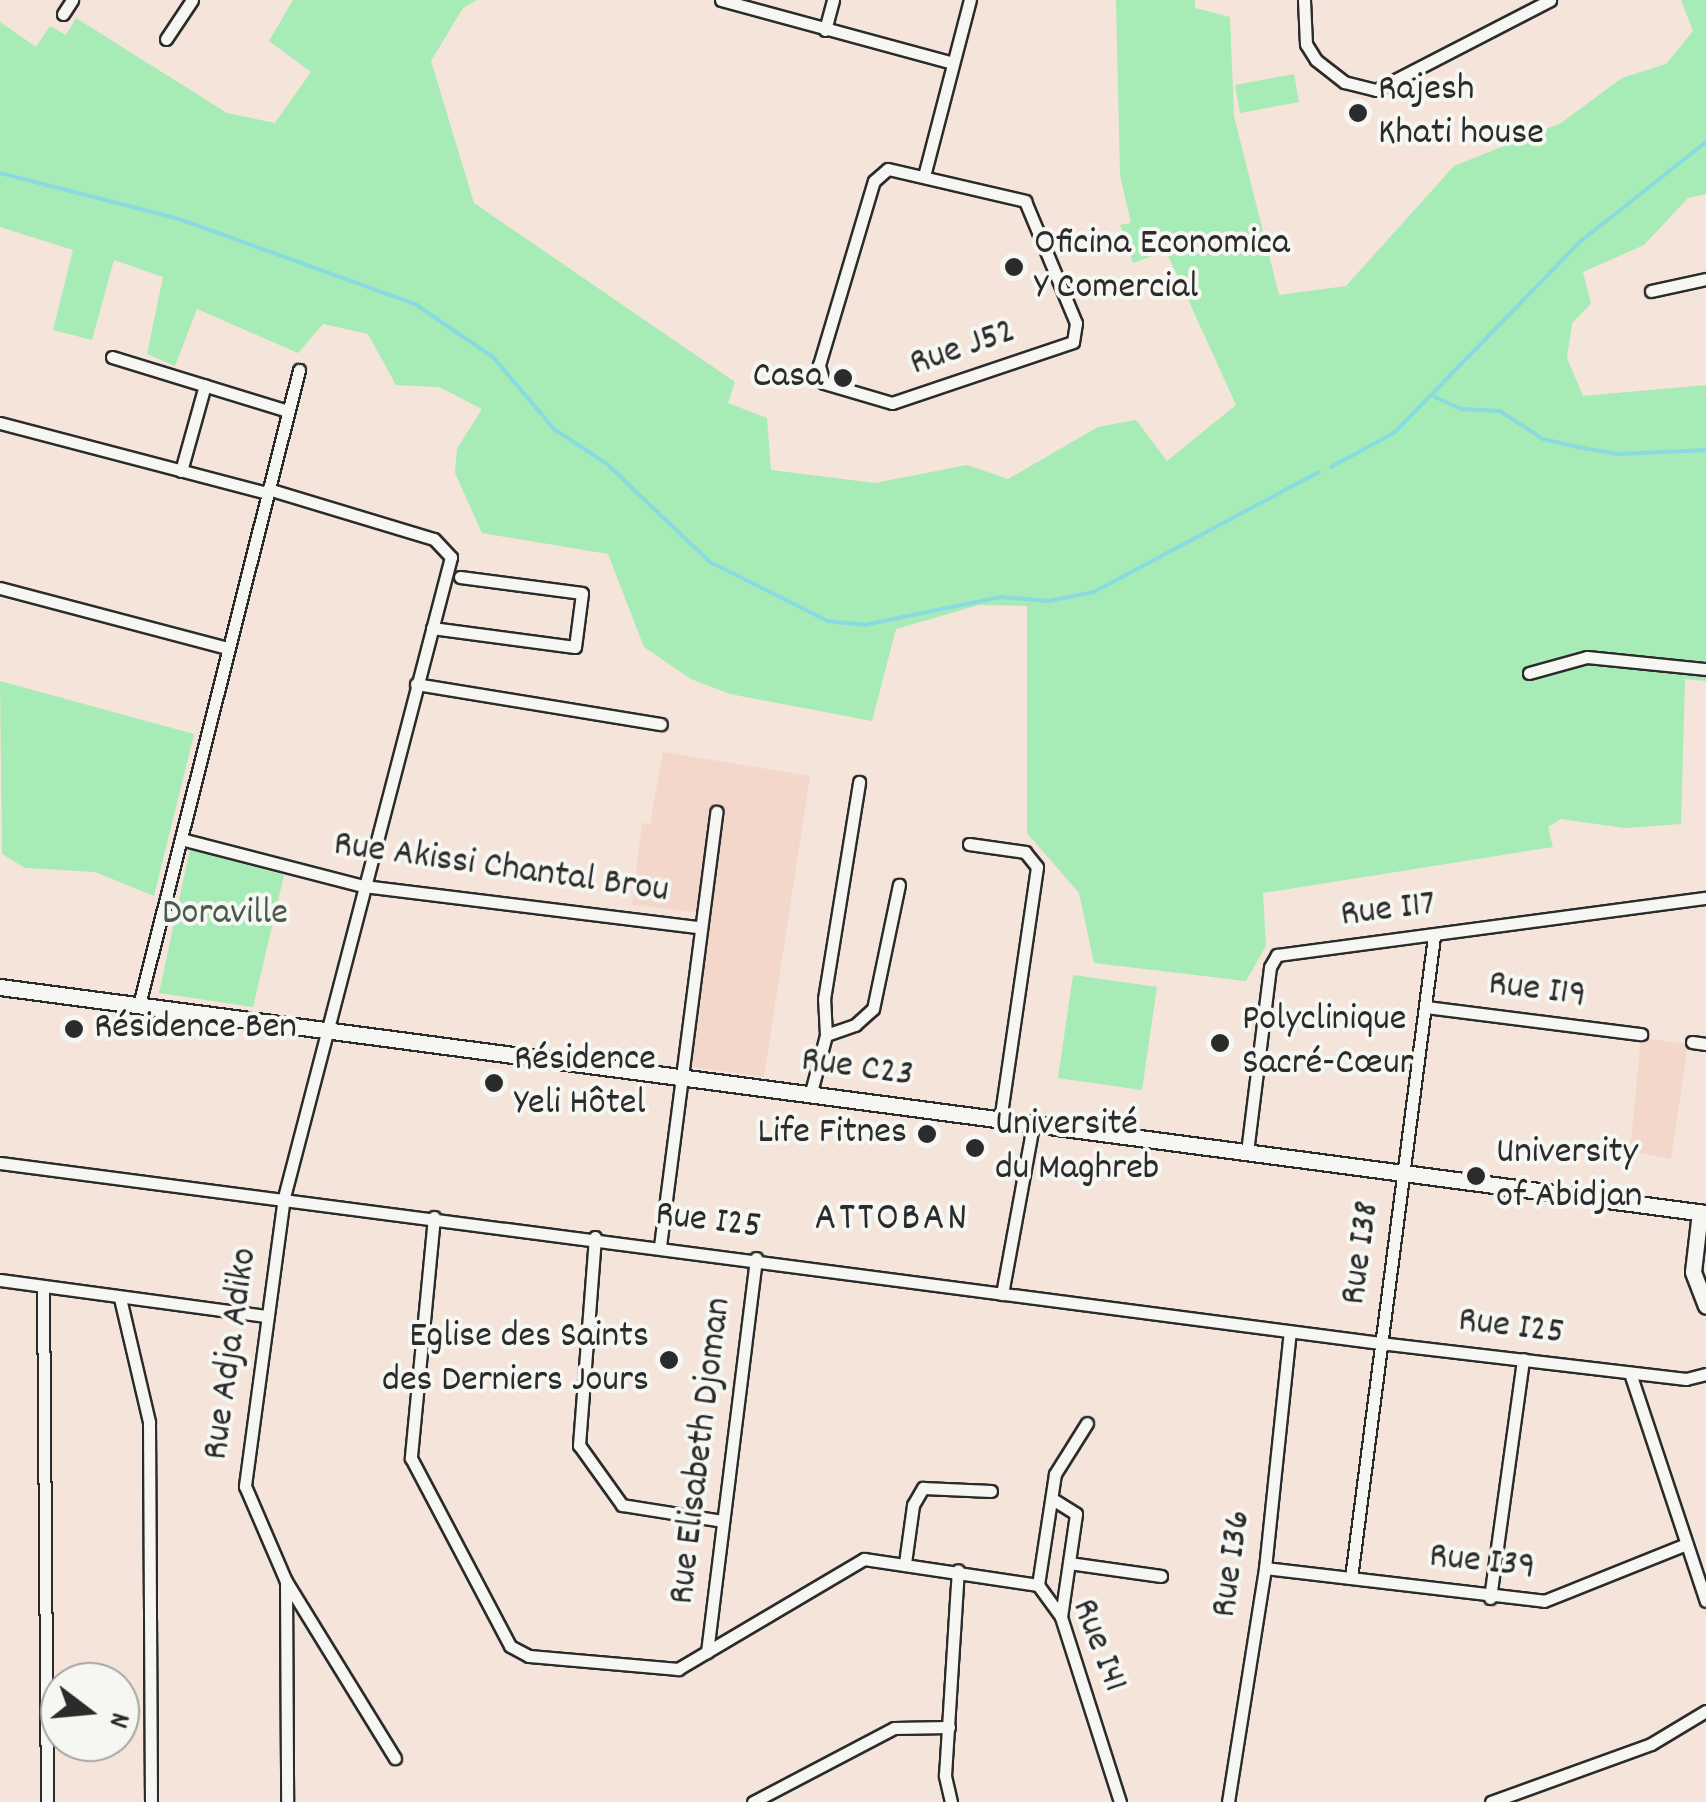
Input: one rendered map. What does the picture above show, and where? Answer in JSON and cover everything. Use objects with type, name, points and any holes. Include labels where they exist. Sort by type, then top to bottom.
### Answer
[{"type":"street","points":[[63,14],[72,0]]},
{"type":"street","points":[[166,38],[192,0]]},
{"type":"street","points":[[722,0],[952,63]]},
{"type":"street","points":[[825,30],[833,0]]},
{"type":"street","points":[[924,176],[970,0]]},
{"type":"street","points":[[1304,0],[1306,44],[1316,60],[1344,82],[1376,90],[1550,0]]},
{"type":"street","name":"Rue J52","points":[[888,169],[924,176],[1028,204],[1076,337],[888,404],[824,383],[818,372],[876,175],[888,169]]},
{"type":"street","points":[[1651,290],[1706,279]]},
{"type":"street","points":[[112,357],[288,411]]},
{"type":"street","points":[[138,1004],[299,370]]},
{"type":"street","points":[[180,470],[205,385]]},
{"type":"street","name":"Rue Adja Adiko","points":[[0,423],[267,491],[444,546],[451,556],[322,1030],[284,1197],[245,1486],[286,1581],[282,1656],[287,1802]]},
{"type":"street","points":[[432,628],[575,647],[582,593],[460,578]]},
{"type":"street","points":[[0,588],[228,648]]},
{"type":"street","points":[[1529,673],[1587,658],[1706,669]]},
{"type":"street","points":[[416,684],[661,724]]},
{"type":"street","points":[[810,1096],[826,1034],[824,998],[859,782]]},
{"type":"street","points":[[660,1246],[697,927],[716,812]]},
{"type":"street","name":"Rue Akissi Chantal Brou","points":[[181,839],[363,886],[697,927]]},
{"type":"street","points":[[970,844],[1025,852],[1038,867],[1000,1120]]},
{"type":"street","points":[[826,1034],[855,1025],[873,1009],[899,885]]},
{"type":"street","name":"Rue I17","points":[[1247,1152],[1273,958],[1706,898]]},
{"type":"street","name":"Rue I38","points":[[1351,1578],[1434,936]]},
{"type":"street","name":"Rue C23","points":[[0,987],[1703,1213]]},
{"type":"street","name":"Rue I19","points":[[1426,1008],[1640,1034]]},
{"type":"street","points":[[1692,1042],[1706,1044]]},
{"type":"street","points":[[1002,1294],[1033,1125]]},
{"type":"street","name":"Rue I25","points":[[0,1163],[756,1258],[1290,1332],[1630,1373],[1706,1374]]},
{"type":"street","points":[[1703,1213],[1694,1272],[1706,1306]]},
{"type":"street","name":"Rue I41","points":[[434,1217],[411,1458],[510,1646],[529,1656],[678,1670],[864,1560],[958,1570],[1038,1585],[1061,1617],[1120,1802]]},
{"type":"street","points":[[595,1237],[579,1445],[622,1504],[723,1521]]},
{"type":"street","name":"Rue Elisabeth Djoman","points":[[707,1652],[756,1258]]},
{"type":"street","points":[[0,1280],[268,1316]]},
{"type":"street","points":[[42,1286],[47,1802]]},
{"type":"street","points":[[120,1298],[149,1422],[151,1802]]},
{"type":"street","name":"Rue I36","points":[[1228,1802],[1265,1568],[1290,1332]]},
{"type":"street","points":[[1490,1598],[1523,1358]]},
{"type":"street","points":[[1630,1373],[1684,1545],[1706,1601]]},
{"type":"street","points":[[1038,1585],[1055,1474],[1086,1423]]},
{"type":"street","points":[[904,1563],[914,1505],[923,1488],[991,1491]]},
{"type":"street","points":[[1054,1500],[1076,1514],[1061,1617]]},
{"type":"street","name":"Rue I39","points":[[1265,1568],[1490,1598],[1563,1598],[1684,1545]]},
{"type":"street","points":[[1069,1563],[1162,1576]]},
{"type":"street","points":[[951,1802],[949,1726],[958,1570]]},
{"type":"street","points":[[286,1581],[396,1758]]},
{"type":"street","points":[[1490,1802],[1652,1744],[1706,1711]]},
{"type":"street","points":[[753,1802],[894,1728],[949,1726]]},
{"type":"shaded area","points":[[663,752],[810,776],[764,1077],[688,1066],[706,913],[632,905],[642,823],[650,824]]},
{"type":"shaded area","points":[[1641,1038],[1688,1044],[1671,1159],[1630,1151]]},
{"type":"green space","points":[[293,0],[477,0],[463,8],[431,61],[474,203],[735,382],[728,403],[767,418],[771,470],[875,483],[967,465],[1008,479],[1098,427],[1136,420],[1167,461],[1236,405],[1166,251],[1133,263],[1120,225],[1131,223],[1120,175],[1116,0],[1195,0],[1195,8],[1230,17],[1234,116],[1279,295],[1346,286],[1454,166],[1561,123],[1622,78],[1666,64],[1693,31],[1681,0],[1706,0],[1706,194],[1688,198],[1644,245],[1583,272],[1591,304],[1572,323],[1567,358],[1583,396],[1706,385],[1706,681],[1685,679],[1681,824],[1625,828],[1561,819],[1548,827],[1553,847],[1263,893],[1266,946],[1246,981],[1094,963],[1079,893],[1027,833],[1027,606],[979,605],[896,629],[872,721],[730,694],[691,679],[644,647],[608,554],[482,533],[455,473],[457,449],[482,409],[439,387],[396,385],[368,334],[323,324],[298,353],[197,309],[175,366],[147,354],[163,277],[114,260],[92,340],[53,330],[73,250],[0,227],[0,22],[36,47],[50,26],[66,35],[76,18],[227,113],[275,123],[311,72],[269,41]]},
{"type":"green space","points":[[1294,74],[1299,102],[1240,113],[1235,85]]},
{"type":"green space","points":[[0,681],[194,734],[154,896],[95,872],[25,868],[2,854]]},
{"type":"green space","name":"Doraville","points":[[190,849],[284,875],[253,1007],[159,993]]},
{"type":"green space","points":[[1073,975],[1157,987],[1142,1090],[1058,1078]]},
{"type":"waterway","points":[[1331,467],[1394,433],[1581,241],[1706,142]]},
{"type":"waterway","points":[[0,173],[179,219],[415,304],[493,357],[554,429],[607,464],[710,562],[828,621],[864,625],[1001,597],[1049,601],[1094,592],[1319,472]]},
{"type":"waterway","points":[[1435,397],[1461,409],[1500,411],[1543,439],[1577,447],[1618,454],[1706,450]]},
{"type":"place","name":"Rajesh Khati house","points":[[1358,113]]},
{"type":"place","name":"Oficina Economica Y Comercial","points":[[1014,267]]},
{"type":"place","name":"Casa","points":[[843,378]]},
{"type":"place","name":"Résidence Ben","points":[[74,1029]]},
{"type":"place","name":"Polyclinique Sacré-Cœur","points":[[1220,1043]]},
{"type":"place","name":"Résidence Yeli Hôtel","points":[[494,1083]]},
{"type":"place","name":"Life Fitnes","points":[[927,1134]]},
{"type":"place","name":"Université du Maghreb","points":[[975,1148]]},
{"type":"place","name":"University of Abidjan","points":[[1476,1176]]},
{"type":"place","name":"Eglise des Saints des Derniers Jours","points":[[669,1360]]},
{"type":"district","name":"ATTOBAN","points":[[892,1221]]}]
